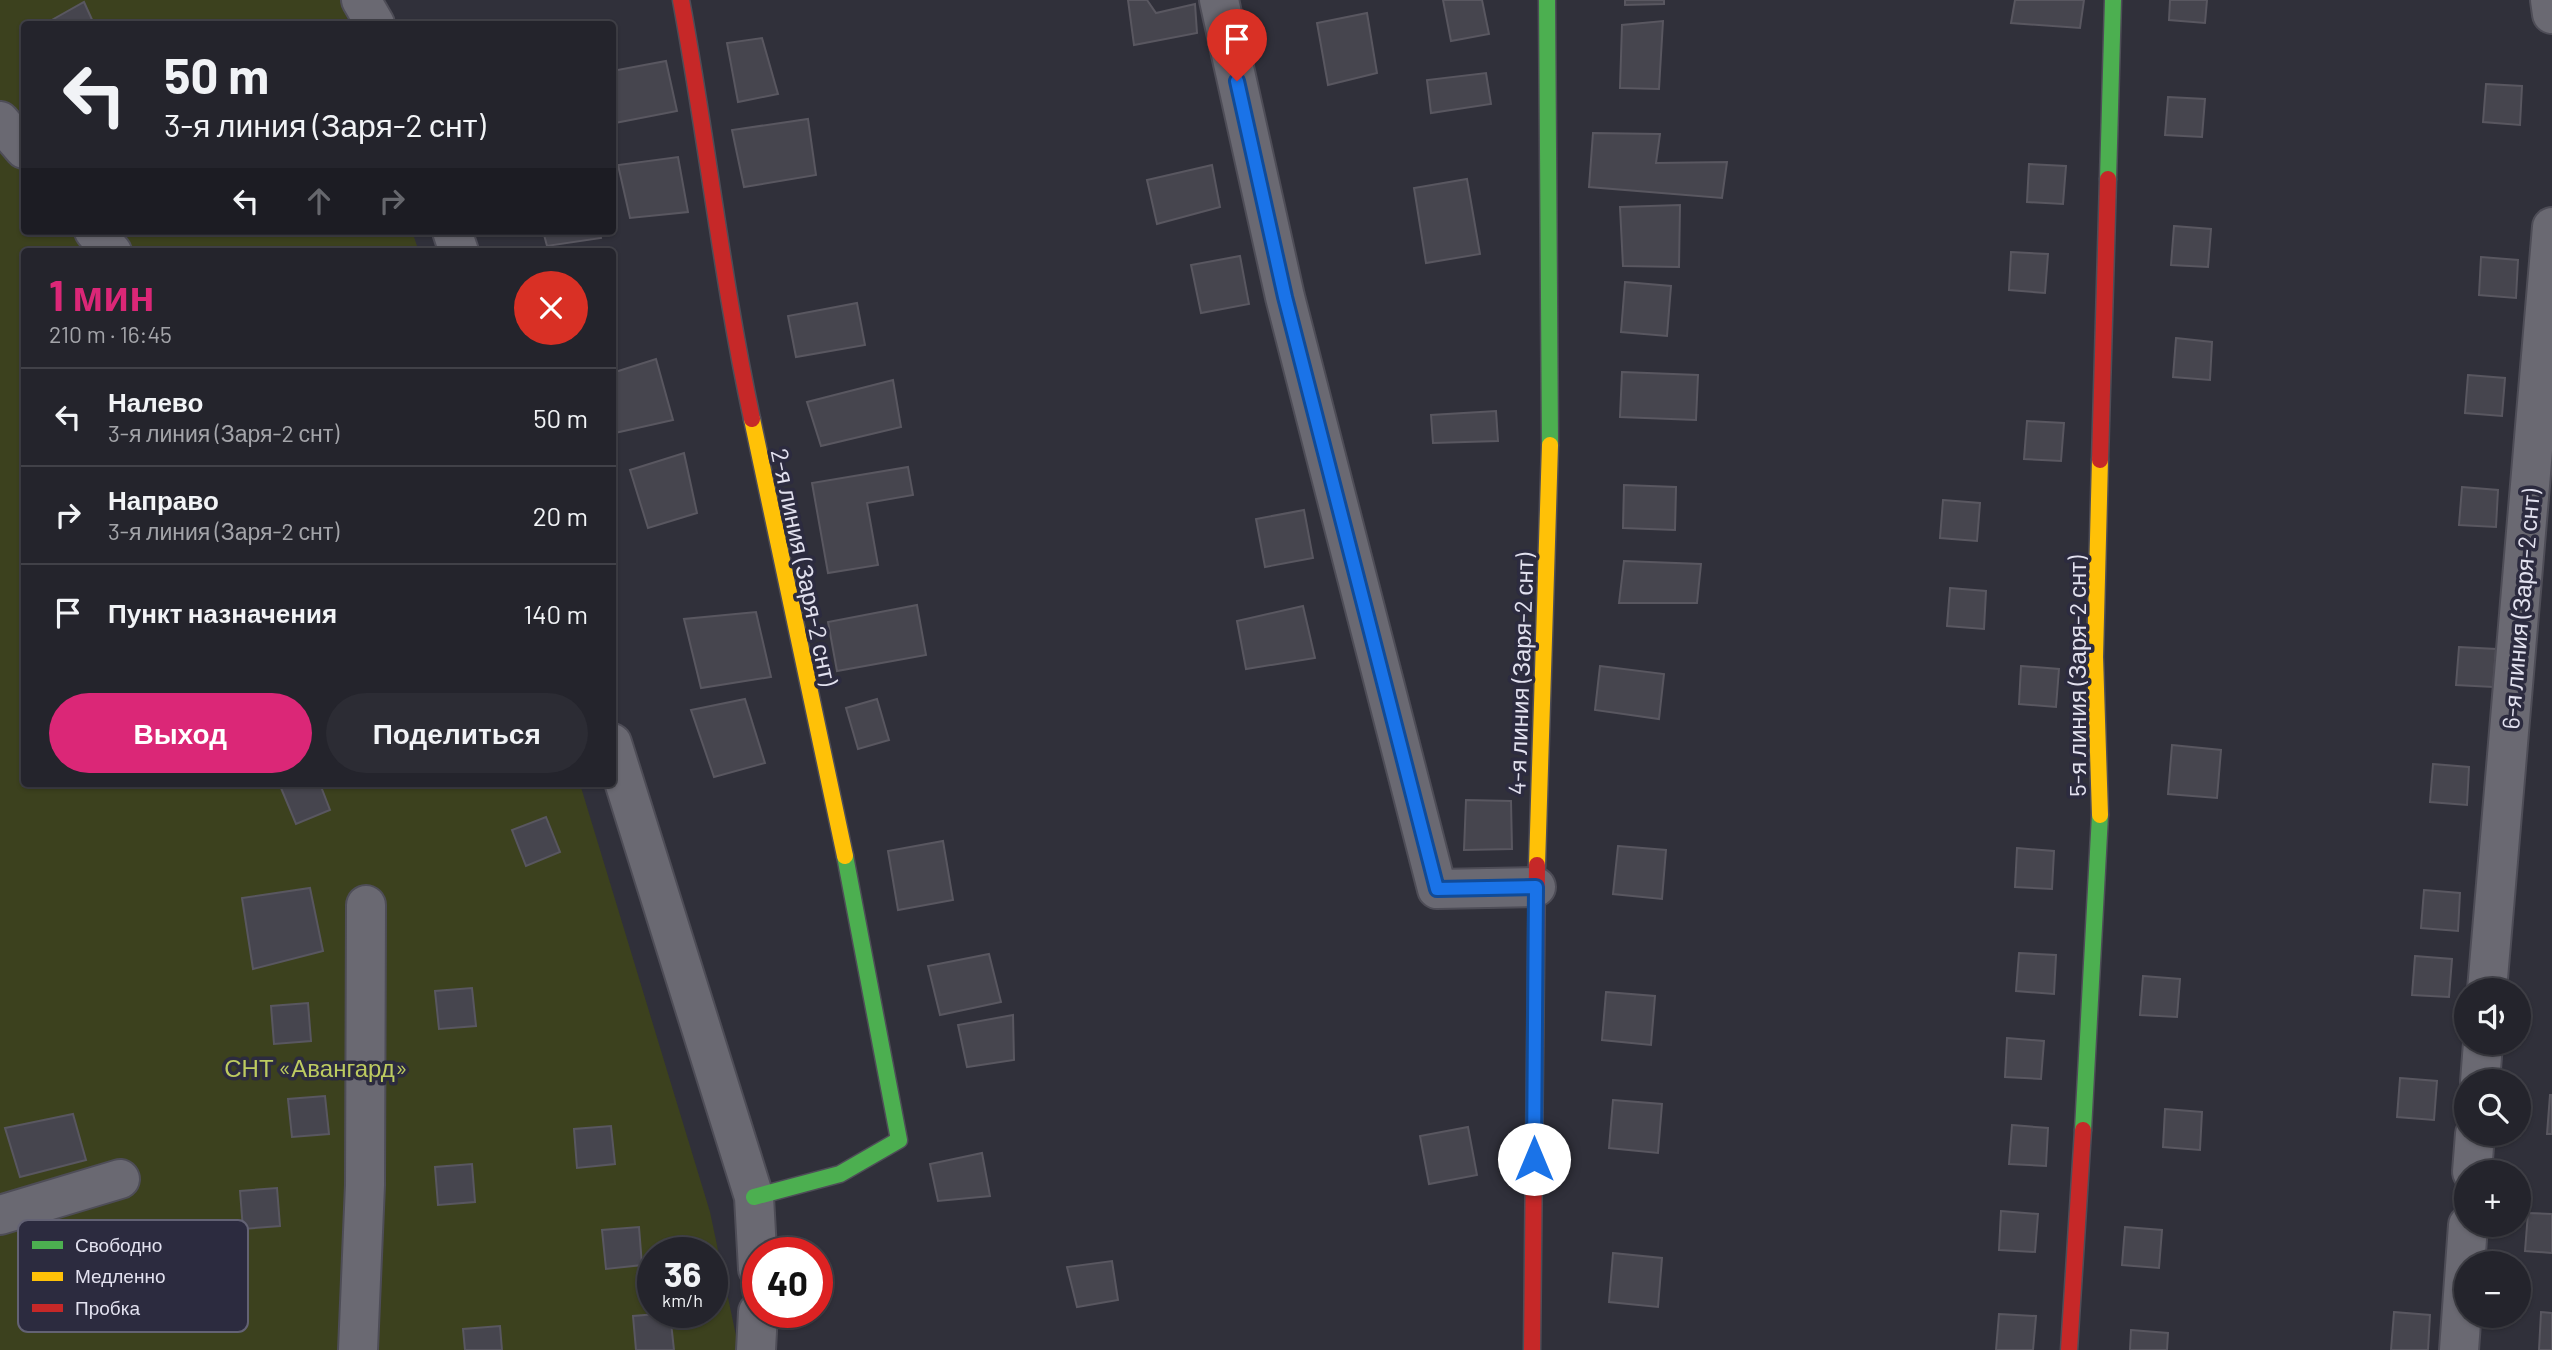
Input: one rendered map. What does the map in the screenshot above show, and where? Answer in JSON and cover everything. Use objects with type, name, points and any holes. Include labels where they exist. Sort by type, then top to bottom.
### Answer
[{"type":"street","points":[[361,0],[373,21]]},
{"type":"street","name":"2-я линия (Заря-2 снт)","points":[[681,0],[699,95],[732,327],[841,836],[899,1140],[839,1174],[754,1197]]},
{"type":"street","points":[[1219,0],[1285,297],[1437,889],[1536,887]]},
{"type":"street","name":"4-я линия (Заря-2 снт)","points":[[1532,1350],[1536,887],[1551,400],[1546,0]]},
{"type":"street","name":"5-я линия (Заря-2 снт)","points":[[2069,1350],[2101,830],[2095,657],[2113,0]]},
{"type":"street","points":[[2550,0],[2552,14]]},
{"type":"street","points":[[0,121],[21,146]]},
{"type":"street","name":"6-я линия (Заря-2 снт)","points":[[2488,978],[2552,227]]},
{"type":"street","points":[[616,756],[754,1197],[756,1237]]},
{"type":"street","points":[[358,1350],[365,1185],[366,905]]},
{"type":"street","points":[[0,1215],[120,1179]]},
{"type":"street","points":[[2459,1350],[2467,1237]]},
{"type":"street","points":[[756,1350],[757,1328]]},
{"type":"green space","name":"СНТ «Авангард»","points":[[0,0],[341,0],[348,21],[21,21],[21,235],[413,235],[418,248],[21,248],[21,787],[581,787],[710,1212],[715,1237],[637,1237],[637,1328],[728,1328],[728,1298],[739,1350],[0,1350]]},
{"type":"building","points":[[1128,0],[1147,0],[1156,13],[1195,4],[1197,33],[1134,45]]},
{"type":"building","points":[[1443,0],[1482,0],[1489,34],[1451,41]]},
{"type":"building","points":[[1625,0],[1664,0],[1664,4],[1625,5]]},
{"type":"building","points":[[2015,0],[2084,0],[2080,28],[2011,23]]},
{"type":"building","points":[[2170,0],[2207,0],[2205,23],[2169,20]]},
{"type":"building","points":[[84,2],[93,21],[50,21]]},
{"type":"building","points":[[1367,13],[1377,73],[1328,85],[1317,23]]},
{"type":"building","points":[[1663,21],[1659,89],[1620,88],[1622,25]]},
{"type":"building","points":[[762,38],[778,94],[738,102],[727,43]]},
{"type":"building","points":[[666,61],[677,111],[616,123],[616,70]]},
{"type":"building","points":[[1486,73],[1491,104],[1431,113],[1427,80]]},
{"type":"building","points":[[2486,84],[2522,86],[2520,125],[2483,122]]},
{"type":"building","points":[[2168,97],[2205,99],[2202,137],[2165,135]]},
{"type":"building","points":[[808,119],[816,175],[744,187],[732,130]]},
{"type":"building","points":[[1593,133],[1660,134],[1656,163],[1727,162],[1722,198],[1589,187]]},
{"type":"building","points":[[678,157],[688,212],[630,218],[618,165]]},
{"type":"building","points":[[2029,164],[2066,166],[2063,204],[2027,202]]},
{"type":"building","points":[[1212,165],[1220,207],[1157,224],[1147,180]]},
{"type":"building","points":[[1467,179],[1480,254],[1426,263],[1414,188]]},
{"type":"building","points":[[1680,205],[1679,267],[1623,266],[1620,207]]},
{"type":"building","points":[[2174,226],[2211,229],[2208,267],[2171,265]]},
{"type":"building","points":[[544,235],[601,235],[601,238],[547,246]]},
{"type":"building","points":[[2011,252],[2048,254],[2045,293],[2009,290]]},
{"type":"building","points":[[1240,256],[1249,304],[1201,313],[1191,265]]},
{"type":"building","points":[[2481,257],[2518,260],[2516,298],[2479,295]]},
{"type":"building","points":[[1625,282],[1671,286],[1667,336],[1621,332]]},
{"type":"building","points":[[857,303],[865,345],[796,357],[788,316]]},
{"type":"building","points":[[2176,338],[2212,342],[2210,380],[2173,377]]},
{"type":"building","points":[[656,359],[673,420],[616,433],[616,372]]},
{"type":"building","points":[[1622,372],[1698,375],[1696,420],[1620,417]]},
{"type":"building","points":[[2468,375],[2505,378],[2502,416],[2465,413]]},
{"type":"building","points":[[893,380],[901,427],[821,446],[807,402]]},
{"type":"building","points":[[1496,411],[1498,441],[1433,443],[1431,415]]},
{"type":"building","points":[[2027,421],[2064,423],[2061,461],[2024,459]]},
{"type":"building","points":[[684,453],[697,513],[648,528],[630,470]]},
{"type":"building","points":[[908,467],[913,495],[867,503],[878,565],[828,573],[812,483]]},
{"type":"building","points":[[1624,485],[1676,487],[1675,530],[1623,528]]},
{"type":"building","points":[[2462,487],[2498,490],[2496,527],[2459,525]]},
{"type":"building","points":[[1943,500],[1980,503],[1977,541],[1940,538]]},
{"type":"building","points":[[1304,510],[1313,558],[1265,567],[1256,519]]},
{"type":"building","points":[[1624,561],[1701,564],[1697,603],[1619,603]]},
{"type":"building","points":[[1950,588],[1986,591],[1984,629],[1947,626]]},
{"type":"building","points":[[917,605],[926,655],[837,671],[828,622]]},
{"type":"building","points":[[1303,606],[1315,658],[1246,669],[1237,621]]},
{"type":"building","points":[[756,612],[771,677],[701,688],[684,619]]},
{"type":"building","points":[[2459,647],[2496,649],[2493,687],[2456,685]]},
{"type":"building","points":[[1600,666],[1664,674],[1659,719],[1595,710]]},
{"type":"building","points":[[2021,666],[2059,669],[2056,707],[2019,704]]},
{"type":"building","points":[[745,699],[765,763],[714,777],[691,710]]},
{"type":"building","points":[[877,699],[889,740],[858,749],[846,708]]},
{"type":"building","points":[[2172,745],[2221,750],[2217,798],[2168,794]]},
{"type":"building","points":[[2433,764],[2469,767],[2467,805],[2430,802]]},
{"type":"building","points":[[321,787],[330,810],[296,824],[281,788]]},
{"type":"building","points":[[1466,800],[1511,801],[1512,849],[1464,850]]},
{"type":"building","points":[[546,817],[560,852],[526,866],[512,830]]},
{"type":"building","points":[[943,841],[953,900],[898,910],[888,851]]},
{"type":"building","points":[[1618,846],[1666,850],[1662,899],[1613,894]]},
{"type":"building","points":[[2017,848],[2054,851],[2052,889],[2015,887]]},
{"type":"building","points":[[310,888],[323,951],[253,969],[242,898]]},
{"type":"building","points":[[2424,890],[2460,893],[2458,931],[2421,928]]},
{"type":"building","points":[[2019,953],[2056,955],[2054,994],[2016,991]]},
{"type":"building","points":[[989,954],[1001,1002],[940,1015],[928,966]]},
{"type":"building","points":[[2415,956],[2452,959],[2449,997],[2412,995]]},
{"type":"building","points":[[2143,976],[2180,979],[2177,1017],[2140,1015]]},
{"type":"building","points":[[472,988],[476,1026],[439,1029],[435,991]]},
{"type":"building","points":[[1606,992],[1655,996],[1651,1045],[1602,1040]]},
{"type":"building","points":[[308,1003],[311,1041],[274,1044],[271,1006]]},
{"type":"building","points":[[1013,1015],[1014,1060],[967,1067],[958,1025]]},
{"type":"building","points":[[2007,1038],[2044,1041],[2041,1079],[2005,1077]]},
{"type":"building","points":[[2400,1078],[2437,1081],[2434,1120],[2397,1117]]},
{"type":"building","points":[[2550,1095],[2552,1134],[2547,1134]]},
{"type":"building","points":[[325,1096],[329,1134],[292,1137],[288,1099]]},
{"type":"building","points":[[1613,1100],[1662,1104],[1658,1153],[1609,1148]]},
{"type":"building","points":[[2165,1109],[2202,1112],[2200,1150],[2163,1147]]},
{"type":"building","points":[[73,1114],[86,1160],[20,1177],[5,1128]]},
{"type":"building","points":[[2012,1125],[2048,1128],[2046,1166],[2009,1164]]},
{"type":"building","points":[[611,1126],[615,1164],[577,1168],[574,1129]]},
{"type":"building","points":[[1468,1127],[1477,1175],[1429,1184],[1420,1136]]},
{"type":"building","points":[[982,1153],[990,1196],[938,1201],[930,1164]]},
{"type":"building","points":[[472,1164],[475,1202],[438,1205],[435,1167]]},
{"type":"building","points":[[277,1188],[280,1226],[248,1229],[248,1220],[242,1220],[240,1191]]},
{"type":"building","points":[[2001,1211],[2038,1214],[2035,1252],[1999,1250]]},
{"type":"building","points":[[2531,1213],[2552,1214],[2552,1253],[2525,1251],[2526,1237],[2531,1237]]},
{"type":"building","points":[[639,1227],[637,1266],[606,1269],[602,1230]]},
{"type":"building","points":[[2125,1227],[2162,1230],[2159,1268],[2122,1265]]},
{"type":"building","points":[[1613,1253],[1662,1258],[1658,1307],[1609,1302]]},
{"type":"building","points":[[1112,1261],[1118,1300],[1077,1307],[1067,1267]]},
{"type":"building","points":[[2394,1312],[2430,1315],[2428,1350],[2391,1350]]},
{"type":"building","points":[[2541,1312],[2552,1313],[2552,1350],[2539,1350]]},
{"type":"building","points":[[1999,1314],[2036,1316],[2033,1350],[1996,1350]]},
{"type":"building","points":[[633,1316],[637,1316],[637,1328],[672,1328],[674,1350],[636,1350]]},
{"type":"building","points":[[500,1326],[502,1350],[465,1350],[463,1329]]},
{"type":"building","points":[[2131,1330],[2168,1333],[2167,1350],[2130,1350]]},
{"type":"traffic: fast","points":[[1547,0],[1550,445]]},
{"type":"traffic: fast","points":[[2108,179],[2113,0]]},
{"type":"traffic: fast","points":[[2083,1130],[2100,815]]},
{"type":"traffic: fast","points":[[754,1197],[840,1174],[899,1140],[845,856]]},
{"type":"traffic: slow","points":[[752,419],[845,856]]},
{"type":"traffic: slow","points":[[1537,865],[1550,445]]},
{"type":"traffic: slow","points":[[2100,460],[2095,657],[2100,815]]},
{"type":"traffic: jam","points":[[681,0],[732,314],[752,419]]},
{"type":"traffic: jam","points":[[2100,460],[2108,179]]},
{"type":"traffic: jam","points":[[1532,1350],[1537,865]]},
{"type":"traffic: jam","points":[[2069,1350],[2083,1130]]},
{"type":"route","points":[[1237,81],[1285,297],[1437,889],[1536,887],[1534,1159]]}]
